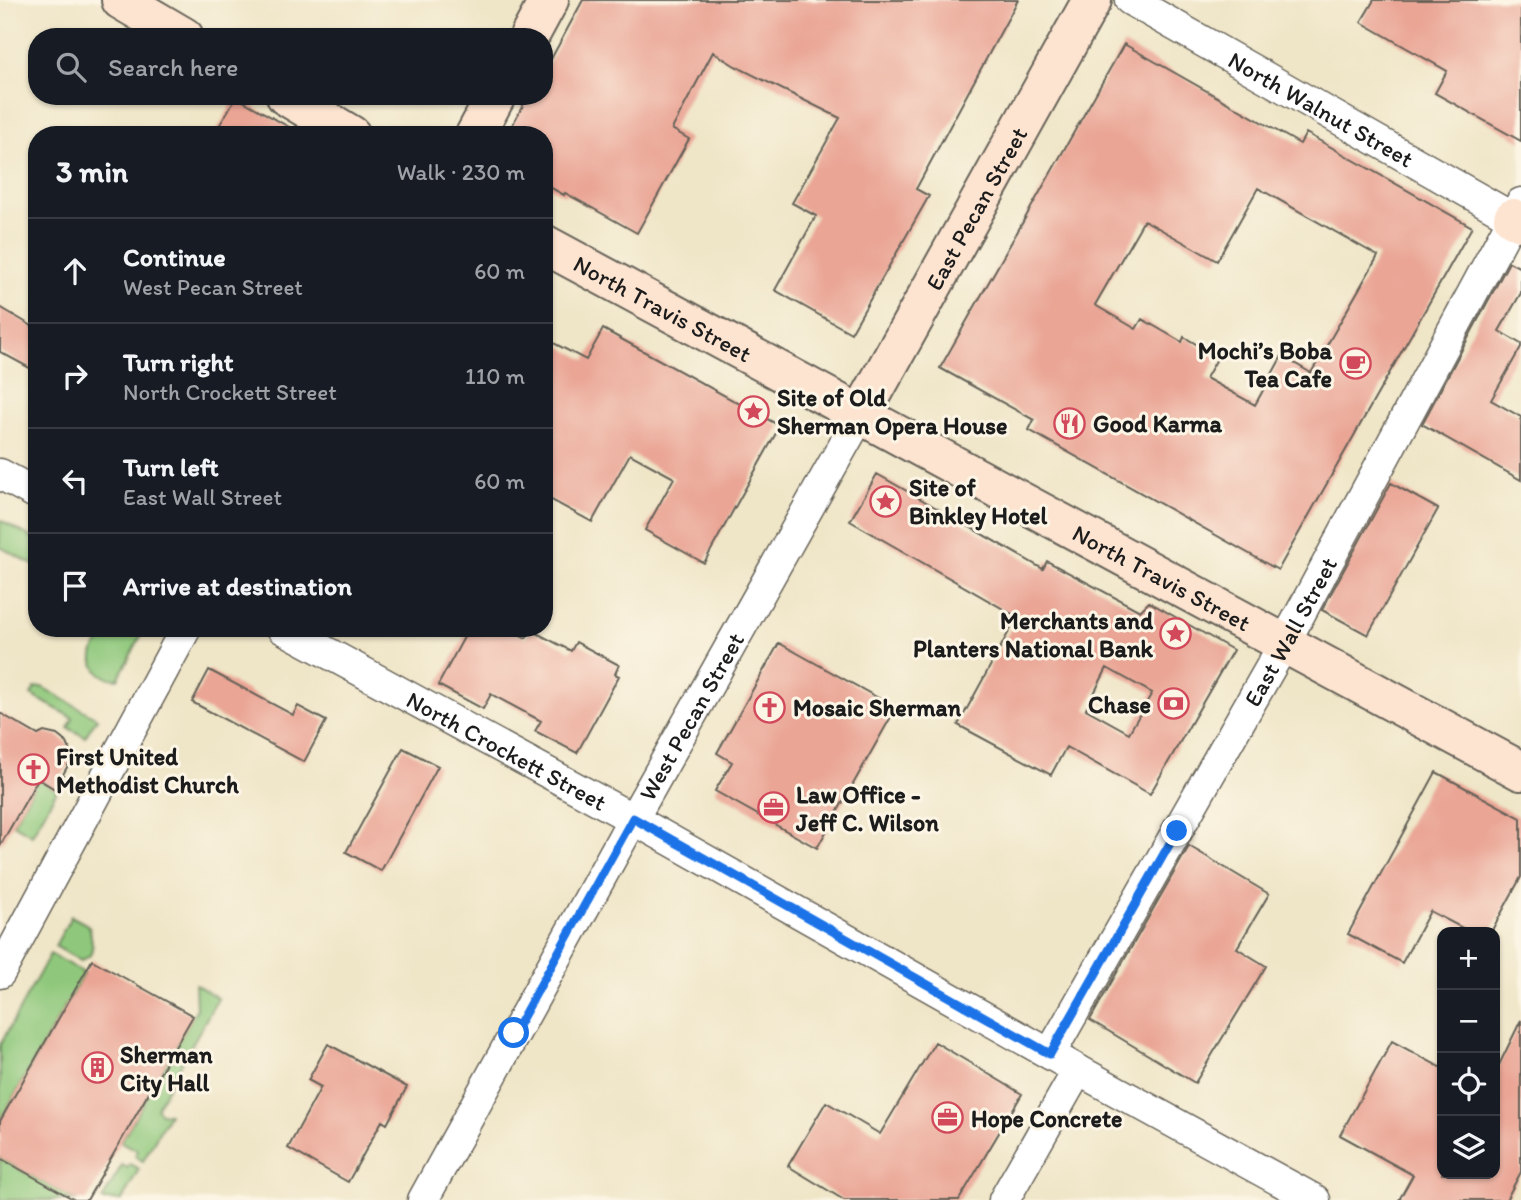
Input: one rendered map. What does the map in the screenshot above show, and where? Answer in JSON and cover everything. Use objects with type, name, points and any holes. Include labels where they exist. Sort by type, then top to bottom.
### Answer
[{"type":"main road","points":[[121,0],[169,28]]},
{"type":"main road","points":[[534,28],[549,0]]},
{"type":"main road","name":"East Pecan Street","points":[[860,416],[1092,0]]},
{"type":"main road","points":[[301,105],[336,126]]},
{"type":"main road","points":[[480,126],[491,105]]},
{"type":"main road","name":"North Travis Street","points":[[553,249],[1521,771]]},
{"type":"street","name":"North Walnut Street","points":[[1130,0],[1518,214]]},
{"type":"street","name":"East Wall Street","points":[[1050,1054],[1284,644],[1518,214]]},
{"type":"street","name":"West Pecan Street","points":[[423,1200],[633,818],[860,416]]},
{"type":"street","points":[[0,474],[28,489]]},
{"type":"street","points":[[0,973],[182,637]]},
{"type":"street","name":"North Crockett Street","points":[[299,637],[633,818],[1078,1070],[1315,1200]]},
{"type":"street","points":[[1004,1200],[1078,1070]]},
{"type":"green space","points":[[0,520],[28,535],[28,562],[0,547]]},
{"type":"green space","points":[[106,637],[140,637],[118,679],[105,676],[96,669],[94,652]]},
{"type":"green space","points":[[42,687],[97,718],[85,737],[68,728],[73,718],[31,695],[35,688]]},
{"type":"green space","points":[[38,779],[57,790],[32,835],[13,824]]},
{"type":"green space","points":[[71,916],[90,929],[93,951],[81,961],[55,946]]},
{"type":"green space","points":[[50,954],[84,973],[0,1121],[0,1045]]},
{"type":"green space","points":[[195,984],[218,998],[158,1105],[157,1109],[161,1113],[169,1114],[143,1161],[135,1156],[137,1150],[121,1142],[196,1010]]},
{"type":"green space","points":[[0,1158],[75,1200],[0,1200]]},
{"type":"green space","points":[[130,1164],[139,1169],[122,1200],[102,1200],[122,1165],[127,1168]]},
{"type":"building","points":[[583,0],[1018,0],[916,189],[929,196],[851,333],[775,290],[816,216],[792,203],[840,118],[735,66],[713,52],[672,129],[689,139],[637,233],[553,189],[553,126],[512,126],[523,105],[553,105],[553,55]]},
{"type":"building","points":[[1374,0],[1521,0],[1521,141],[1435,93],[1447,71],[1361,22]]},
{"type":"building","points":[[1124,44],[1300,144],[1306,133],[1472,227],[1278,570],[1029,430],[1034,420],[940,368]],"holes":[[[1258,188],[1378,256],[1311,373],[1282,356],[1255,405],[1206,378],[1218,357],[1184,337],[1182,342],[1142,319],[1136,329],[1095,305],[1144,220],[1217,261]]]},
{"type":"building","points":[[231,105],[250,105],[287,126],[219,126]]},
{"type":"building","points":[[1509,262],[1521,268],[1521,293],[1499,331],[1521,344],[1521,347],[1491,400],[1521,417],[1521,480],[1422,424]]},
{"type":"building","points":[[0,307],[28,324],[28,367],[0,352]]},
{"type":"building","points":[[603,329],[780,426],[704,563],[645,530],[674,478],[630,454],[592,522],[553,501],[553,343],[586,360]]},
{"type":"building","points":[[877,474],[1043,569],[1047,561],[1140,611],[1149,602],[1233,650],[1150,794],[1066,747],[1051,775],[958,725],[1017,617],[850,521]],"holes":[[[1107,668],[1152,693],[1129,733],[1086,709]]]},
{"type":"building","points":[[1391,483],[1438,509],[1368,635],[1322,610]]},
{"type":"building","points":[[464,637],[544,637],[571,651],[576,642],[619,665],[615,674],[619,676],[577,753],[535,731],[541,721],[491,694],[483,709],[438,685]]},
{"type":"building","points":[[779,643],[896,708],[817,848],[715,791],[732,762],[717,753]]},
{"type":"building","points":[[209,670],[293,715],[298,706],[326,721],[304,762],[192,702]]},
{"type":"building","name":"First United Methodist Church","points":[[0,713],[38,735],[44,732],[57,735],[67,743],[71,760],[55,789],[38,779],[0,846]]},
{"type":"building","points":[[403,748],[438,766],[381,871],[346,852]]},
{"type":"building","points":[[1436,772],[1521,818],[1521,877],[1494,927],[1460,927],[1430,911],[1402,963],[1348,934]]},
{"type":"building","points":[[1189,846],[1269,894],[1237,948],[1266,966],[1195,1083],[1090,1020]]},
{"type":"building","name":"Sherman City Hall","points":[[92,960],[193,1016],[87,1200],[75,1200],[0,1158],[0,1121]]},
{"type":"building","points":[[1521,1020],[1521,1172],[1506,1200],[1399,1200],[1413,1175],[1340,1135],[1392,1041],[1437,1065],[1437,1179],[1500,1179],[1500,1063]]},
{"type":"building","name":"Hope Concrete","points":[[935,1042],[1022,1094],[959,1200],[844,1200],[788,1166],[826,1102],[880,1134]]},
{"type":"building","points":[[328,1044],[407,1087],[387,1124],[382,1121],[348,1182],[288,1148],[321,1087],[308,1080]]},
{"type":"place","name":"Mochi’s Boba Tea Cafe","points":[[1355,364]]},
{"type":"place","name":"Site of Old Sherman Opera House","points":[[754,411]]},
{"type":"place","name":"Good Karma","points":[[1070,423]]},
{"type":"place","name":"Site of Binkley Hotel","points":[[886,501]]},
{"type":"place","name":"Merchants and Planters National Bank","points":[[1176,634]]},
{"type":"place","name":"Chase","points":[[1174,704]]},
{"type":"place","name":"Mosaic Sherman","points":[[770,707]]},
{"type":"place","name":"First United Methodist Church","points":[[33,770]]},
{"type":"place","name":"Law Office - Jeff C. Wilson","points":[[773,808]]},
{"type":"place","name":"Sherman City Hall","points":[[97,1068]]},
{"type":"place","name":"Hope Concrete","points":[[948,1118]]},
{"type":"route","points":[[514,1033],[633,818],[1050,1054],[1177,831]]}]
